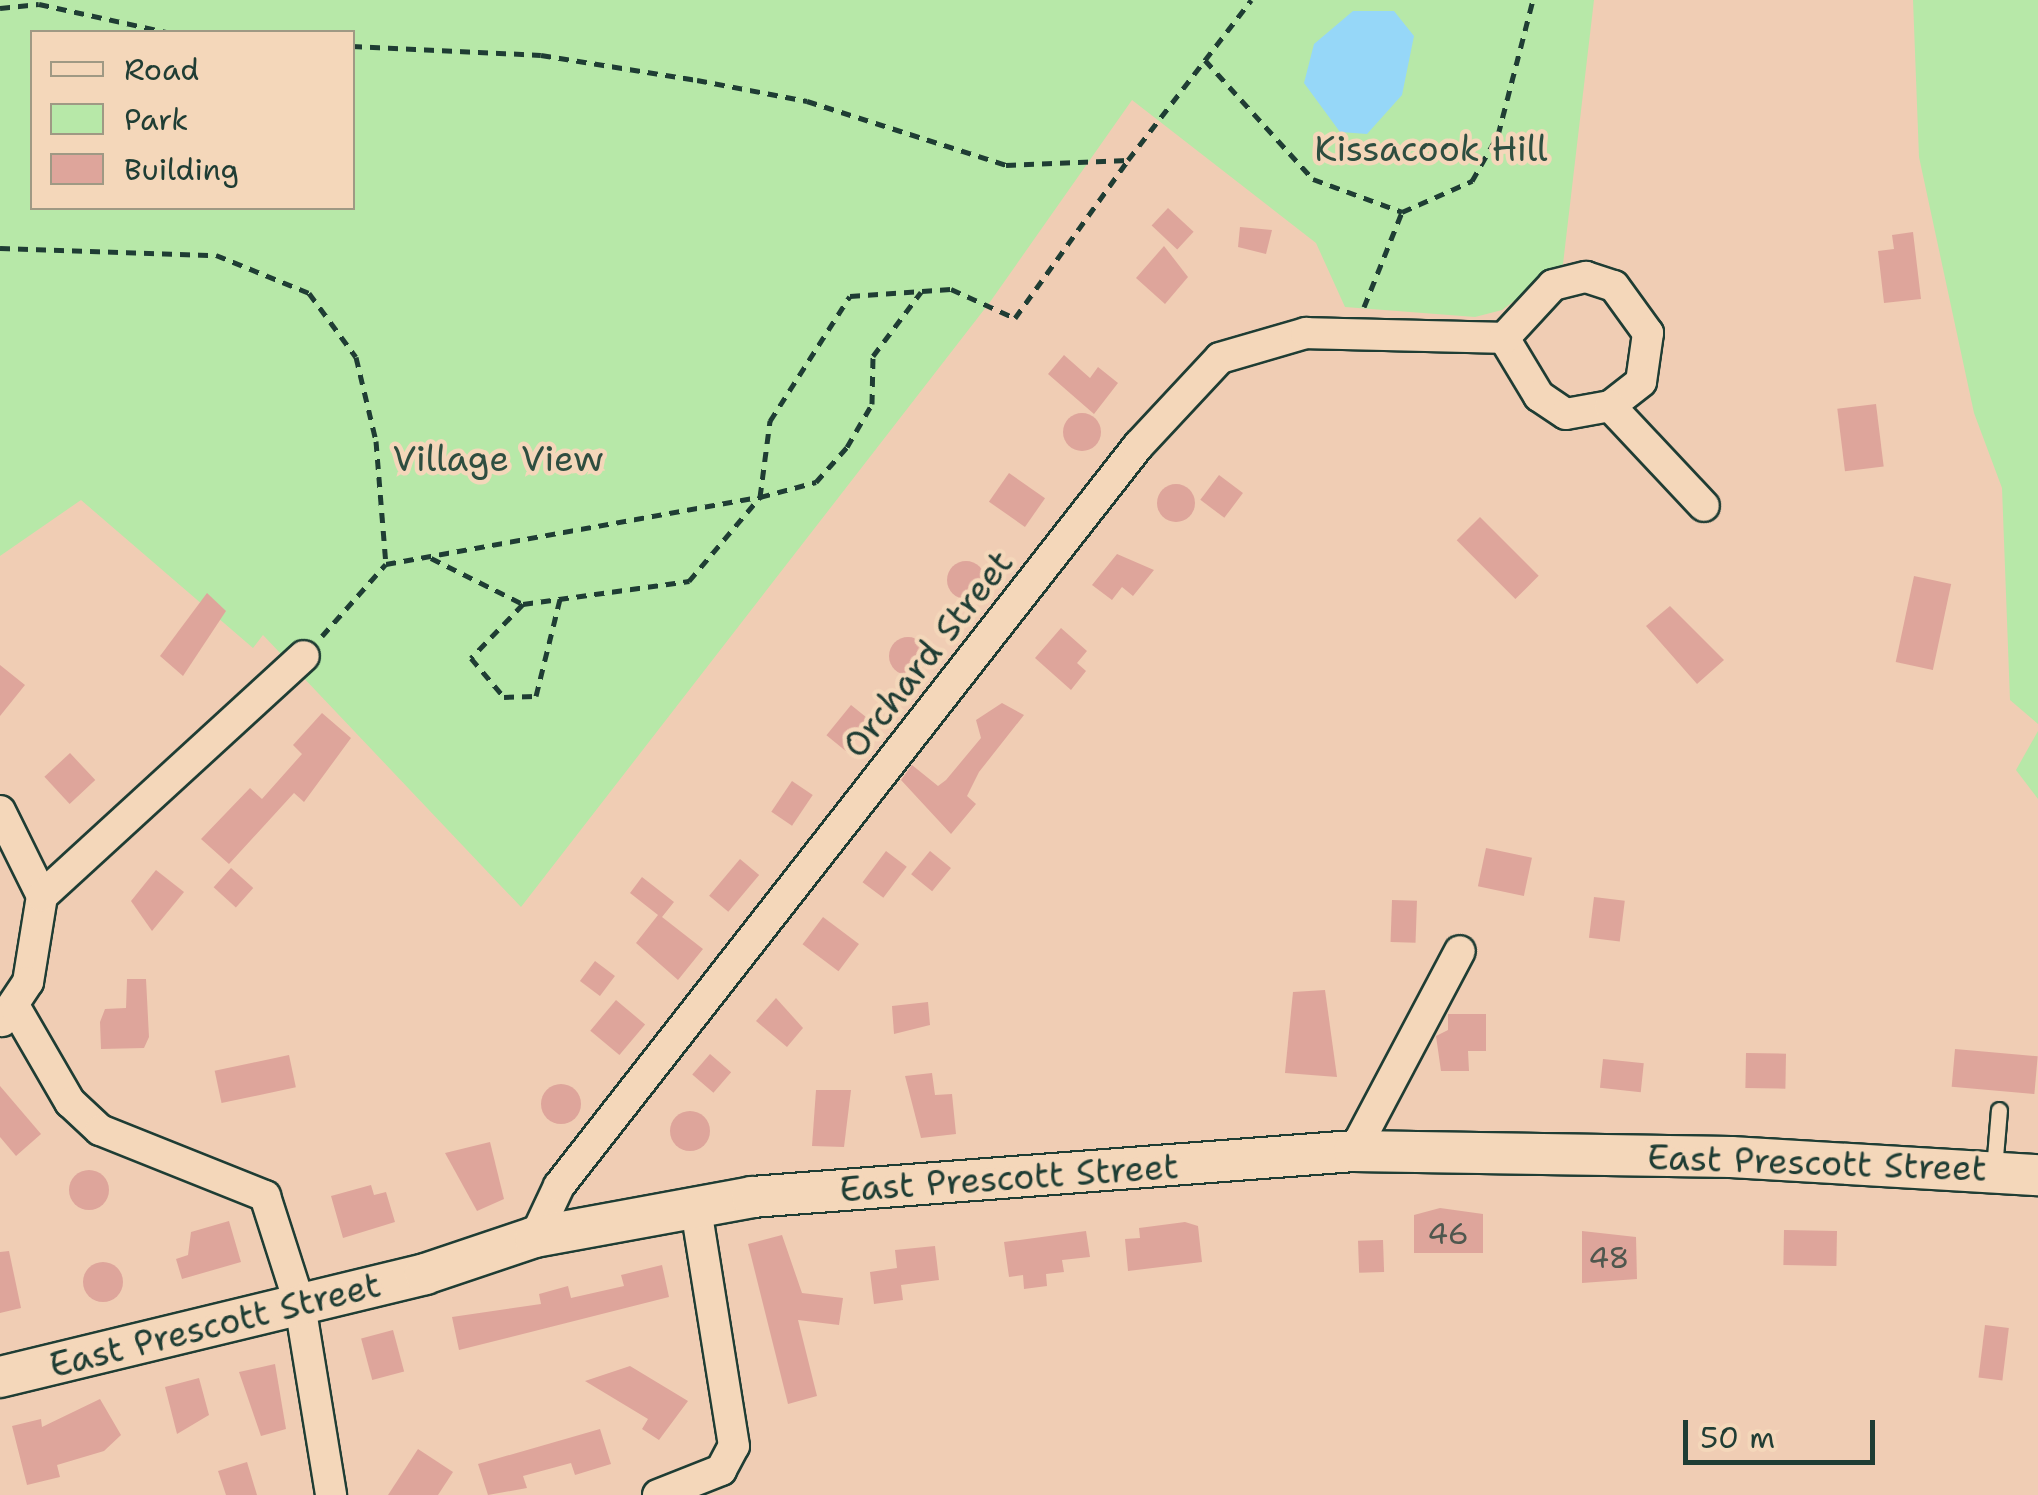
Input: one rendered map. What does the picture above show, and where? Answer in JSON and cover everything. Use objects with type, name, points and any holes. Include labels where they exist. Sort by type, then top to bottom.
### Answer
[{"type":"main road","name":"East Prescott Street","points":[[0,1377],[300,1305],[535,1237],[752,1198],[1354,1151],[1994,1169],[2038,1175]]},
{"type":"street","points":[[1586,277],[1614,286],[1637,308],[1650,361],[1641,382],[1610,406],[1566,414],[1525,380],[1504,338],[1554,286],[1586,277]]},
{"type":"street","name":"Orchard Street","points":[[535,1237],[559,1186],[1170,406],[1247,344],[1362,334],[1504,338]]},
{"type":"street","points":[[1610,406],[1704,506]]},
{"type":"street","points":[[304,656],[42,896],[8,1016],[70,1102],[100,1130],[266,1196],[300,1305],[331,1495]]},
{"type":"street","points":[[0,812],[42,896]]},
{"type":"street","points":[[1354,1151],[1460,952]]},
{"type":"street","points":[[658,1495],[698,1482],[728,1458],[732,1396],[696,1210]]},
{"type":"lane","points":[[1994,1169],[1999,1110]]},
{"type":"path","points":[[428,556],[523,604],[689,581],[760,496],[770,421],[850,296],[950,289],[1015,318],[1128,160],[1251,0]]},
{"type":"path","points":[[1362,334],[1366,289],[1402,212],[1472,181],[1498,135],[1533,0]]},
{"type":"path","points":[[0,8],[39,4],[157,30]]},
{"type":"path","points":[[355,46],[541,55],[696,80],[807,101],[1006,164],[1128,160]]},
{"type":"path","points":[[1204,60],[1313,179],[1402,212]]},
{"type":"path","points":[[0,248],[216,256],[309,293],[356,357],[376,441],[386,564]]},
{"type":"path","points":[[304,656],[386,564],[760,496],[816,482],[847,447],[872,404],[873,356],[922,291]]},
{"type":"path","points":[[523,604],[472,658],[504,698],[536,696],[560,598]]},
{"type":"green space","name":"Village View","points":[[0,0],[1594,0],[1563,264],[1502,310],[1475,317],[1345,307],[1316,243],[1132,100],[990,302],[521,907],[263,635],[253,648],[81,500],[0,556]]},
{"type":"green space","points":[[1913,0],[2038,0],[2038,724],[2010,700],[2002,488],[1974,413],[1919,157]]},
{"type":"green space","points":[[2038,731],[2038,799],[2016,770]]},
{"type":"water","points":[[1353,11],[1394,11],[1414,36],[1402,95],[1367,134],[1340,132],[1304,83],[1314,44]]},
{"type":"building","points":[[1168,208],[1194,232],[1177,249],[1152,226]]},
{"type":"building","points":[[1240,227],[1272,230],[1266,254],[1238,247]]},
{"type":"building","points":[[1913,232],[1921,299],[1884,303],[1878,251],[1894,249],[1892,235]]},
{"type":"building","points":[[1164,246],[1188,277],[1165,304],[1136,278]]},
{"type":"building","points":[[1064,355],[1090,378],[1098,367],[1118,383],[1094,414],[1048,374]]},
{"type":"building","points":[[1876,404],[1884,467],[1845,471],[1837,409]]},
{"type":"building","points":[[1082,413],[1096,418],[1101,432],[1096,446],[1082,451],[1068,446],[1063,432],[1068,418]]},
{"type":"building","points":[[1009,473],[1045,498],[1025,527],[989,502]]},
{"type":"building","points":[[1219,475],[1243,493],[1224,518],[1200,500]]},
{"type":"building","points":[[1176,484],[1189,490],[1195,503],[1189,516],[1176,522],[1163,516],[1157,503],[1163,490]]},
{"type":"building","points":[[1480,517],[1539,576],[1515,599],[1457,540]]},
{"type":"building","points":[[1117,554],[1154,570],[1133,596],[1122,587],[1112,600],[1092,585]]},
{"type":"building","points":[[966,561],[979,567],[985,580],[979,593],[966,599],[953,593],[947,580],[953,567]]},
{"type":"building","points":[[1914,576],[1951,584],[1933,670],[1896,662]]},
{"type":"building","points":[[207,593],[226,611],[183,676],[160,656]]},
{"type":"building","points":[[1670,606],[1724,660],[1697,684],[1646,626]]},
{"type":"building","points":[[1061,628],[1087,651],[1077,663],[1086,671],[1071,690],[1035,658]]},
{"type":"building","points":[[908,637],[921,643],[927,656],[921,669],[908,675],[895,669],[889,656],[895,643]]},
{"type":"building","points":[[0,665],[25,685],[0,716]]},
{"type":"building","points":[[1002,703],[1024,715],[979,772],[967,796],[976,804],[951,834],[901,780],[912,765],[938,786],[946,780],[981,738],[976,720]]},
{"type":"building","points":[[851,705],[871,721],[847,752],[826,735]]},
{"type":"building","points":[[322,713],[351,738],[304,802],[294,793],[229,864],[201,839],[250,788],[262,799],[302,754],[293,745]]},
{"type":"building","points":[[70,753],[95,780],[70,804],[44,777]]},
{"type":"building","points":[[792,781],[813,795],[792,826],[771,812]]},
{"type":"building","points":[[1486,848],[1532,858],[1524,896],[1478,886]]},
{"type":"building","points":[[886,851],[907,867],[883,898],[863,882]]},
{"type":"building","points":[[930,851],[951,868],[932,891],[911,874]]},
{"type":"building","points":[[740,859],[759,875],[728,912],[709,896]]},
{"type":"building","points":[[231,868],[253,888],[236,907],[214,887]]},
{"type":"building","points":[[156,870],[184,892],[152,931],[131,901]]},
{"type":"building","points":[[642,877],[674,902],[662,917],[703,949],[678,980],[636,943],[658,915],[630,893]]},
{"type":"building","points":[[1594,897],[1625,901],[1620,941],[1589,938]]},
{"type":"building","points":[[1392,900],[1417,901],[1416,943],[1391,942]]},
{"type":"building","points":[[823,917],[859,944],[838,971],[803,944]]},
{"type":"building","points":[[595,961],[615,976],[600,996],[580,981]]},
{"type":"building","points":[[127,979],[146,979],[149,1037],[144,1048],[101,1049],[100,1022],[105,1009],[126,1008]]},
{"type":"building","points":[[1325,990],[1337,1077],[1285,1073],[1293,992]]},
{"type":"building","points":[[776,998],[803,1028],[787,1047],[756,1021]]},
{"type":"building","points":[[616,1000],[645,1024],[619,1055],[590,1031]]},
{"type":"building","points":[[928,1002],[930,1025],[894,1034],[892,1006]]},
{"type":"building","points":[[1448,1014],[1486,1014],[1486,1051],[1468,1051],[1469,1071],[1441,1071],[1436,1036],[1448,1030]]},
{"type":"building","points":[[1955,1049],[2038,1056],[2034,1094],[1952,1087]]},
{"type":"building","points":[[1746,1053],[1786,1054],[1785,1089],[1745,1088]]},
{"type":"building","points":[[710,1054],[731,1072],[713,1093],[692,1074]]},
{"type":"building","points":[[289,1055],[296,1087],[222,1103],[215,1071]]},
{"type":"building","points":[[1603,1059],[1644,1063],[1641,1092],[1600,1088]]},
{"type":"building","points":[[932,1073],[935,1095],[952,1094],[956,1134],[921,1138],[905,1076]]},
{"type":"building","points":[[561,1084],[575,1090],[581,1104],[575,1118],[561,1124],[547,1118],[541,1104],[547,1090]]},
{"type":"building","points":[[0,1086],[41,1134],[16,1156],[0,1137]]},
{"type":"building","points":[[816,1090],[851,1090],[844,1147],[812,1146]]},
{"type":"building","points":[[690,1111],[704,1117],[710,1131],[704,1145],[690,1151],[676,1145],[670,1131],[676,1117]]},
{"type":"building","points":[[490,1142],[504,1199],[477,1211],[445,1153]]},
{"type":"building","points":[[89,1170],[103,1176],[109,1190],[103,1204],[89,1210],[75,1204],[69,1190],[75,1176]]},
{"type":"building","points":[[371,1185],[374,1195],[386,1192],[395,1222],[343,1238],[331,1196]]},
{"type":"building","points":[[1440,1208],[1483,1214],[1483,1253],[1414,1253],[1414,1215]]},
{"type":"building","points":[[229,1221],[241,1262],[182,1279],[176,1259],[188,1255],[191,1232]]},
{"type":"building","points":[[1185,1222],[1198,1226],[1202,1262],[1128,1271],[1125,1239],[1140,1238],[1139,1228]]},
{"type":"building","points":[[1784,1230],[1837,1231],[1836,1266],[1783,1265]]},
{"type":"building","points":[[1086,1231],[1090,1257],[1062,1260],[1064,1272],[1046,1274],[1047,1286],[1024,1289],[1023,1275],[1009,1277],[1004,1242]]},
{"type":"building","points":[[1582,1231],[1636,1237],[1637,1279],[1582,1283]]},
{"type":"building","points":[[782,1235],[802,1293],[843,1298],[839,1325],[798,1320],[817,1396],[788,1404],[748,1244]]},
{"type":"building","points":[[1383,1240],[1384,1272],[1359,1273],[1358,1241]]},
{"type":"building","points":[[935,1246],[939,1280],[901,1285],[903,1300],[874,1304],[870,1272],[897,1268],[895,1250]]},
{"type":"building","points":[[9,1251],[21,1308],[0,1313],[0,1252]]},
{"type":"building","points":[[103,1262],[117,1268],[123,1282],[117,1296],[103,1302],[89,1296],[83,1282],[89,1268]]},
{"type":"building","points":[[662,1265],[669,1297],[459,1350],[452,1317],[541,1304],[539,1294],[568,1286],[571,1298],[624,1286],[621,1275]]},
{"type":"building","points":[[1985,1325],[2009,1328],[2002,1381],[1979,1378]]},
{"type":"building","points":[[393,1330],[404,1372],[372,1380],[361,1339]]},
{"type":"building","points":[[275,1364],[286,1429],[261,1436],[239,1372]]},
{"type":"building","points":[[630,1366],[688,1401],[659,1440],[642,1429],[648,1419],[585,1381]]},
{"type":"building","points":[[199,1378],[209,1415],[177,1434],[165,1387]]},
{"type":"building","points":[[100,1399],[121,1435],[104,1451],[57,1465],[60,1477],[27,1485],[12,1426],[41,1419],[42,1427]]},
{"type":"building","points":[[600,1429],[611,1464],[575,1475],[571,1463],[523,1476],[527,1488],[488,1495],[478,1464]]},
{"type":"building","points":[[418,1449],[453,1472],[438,1495],[388,1495]]},
{"type":"building","points":[[247,1462],[257,1495],[226,1495],[218,1471]]},
{"type":"park label","name":"Kissacook Hill","points":[[1431,149]]}]
